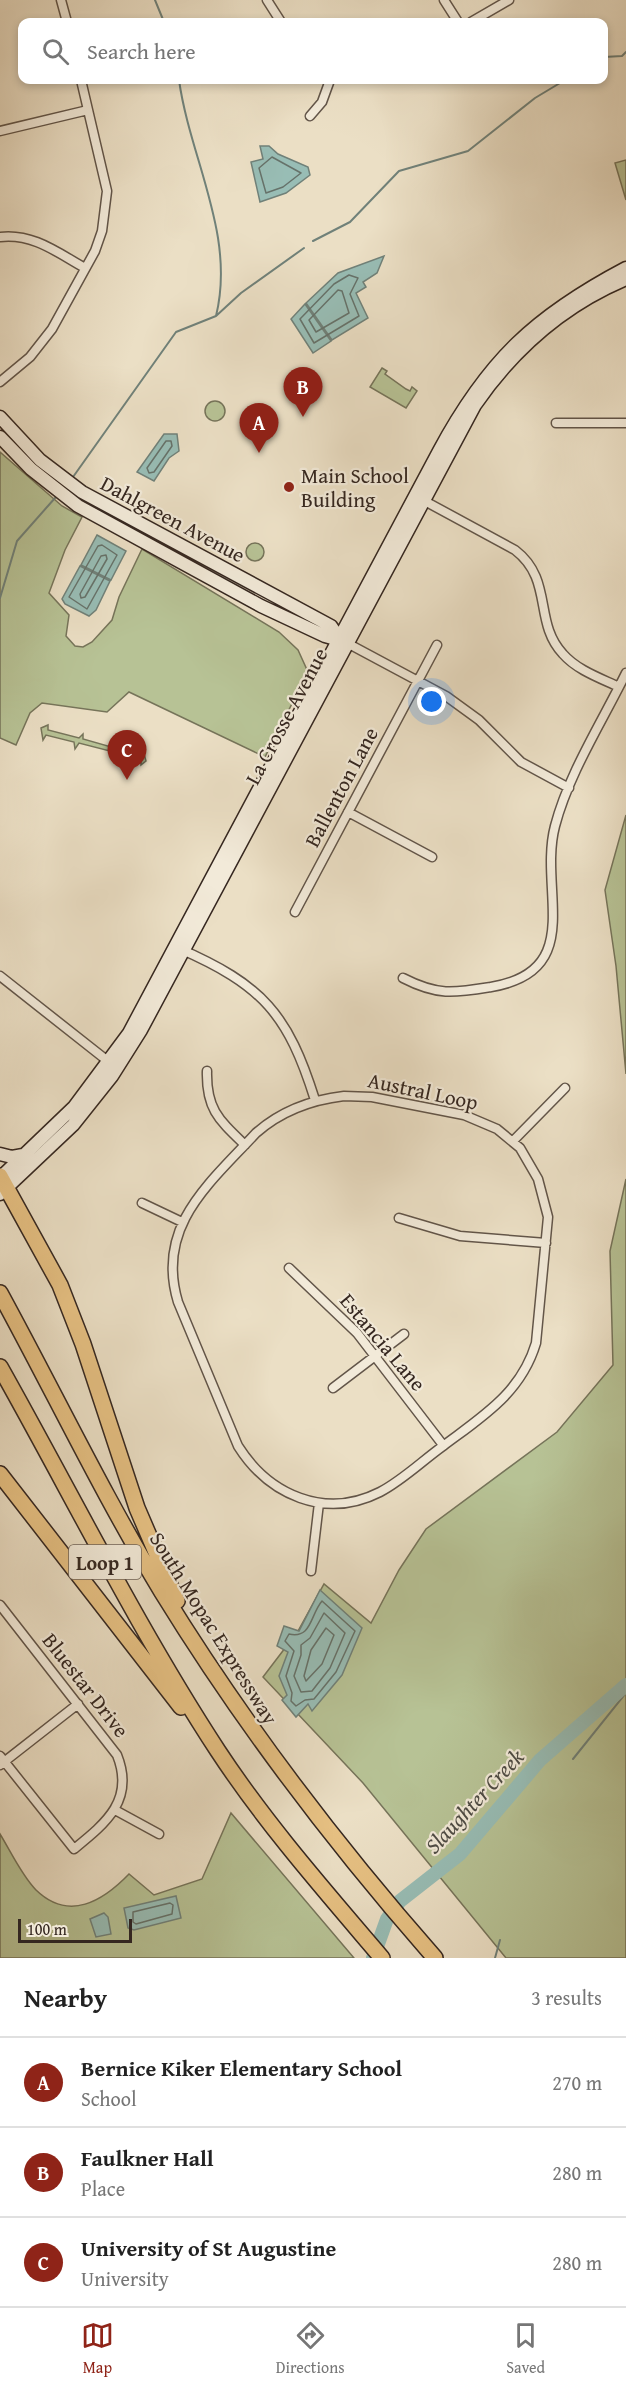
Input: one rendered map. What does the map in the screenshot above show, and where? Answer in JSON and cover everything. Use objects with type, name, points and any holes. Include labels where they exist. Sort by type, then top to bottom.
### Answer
[{"type":"highway","points":[[1,1182],[60,1286],[83,1344],[137,1508],[196,1645]]},
{"type":"highway","name":"South Mopac Expressway","points":[[0,1293],[161,1591],[196,1645],[284,1774],[374,1889],[435,1958]]},
{"type":"highway","name":"Loop 1","points":[[0,1367],[141,1626],[219,1753],[308,1870],[382,1958]]},
{"type":"highway","points":[[0,1474],[190,1720],[219,1753]]},
{"type":"street","points":[[62,0],[66,18]]},
{"type":"street","points":[[267,0],[278,18]]},
{"type":"street","points":[[444,0],[455,18]]},
{"type":"street","points":[[478,18],[509,0]]},
{"type":"street","points":[[0,382],[41,345],[85,268],[102,231],[107,202],[105,182],[82,84]]},
{"type":"street","points":[[310,116],[322,102],[329,84]]},
{"type":"street","points":[[0,131],[88,110]]},
{"type":"street","points":[[0,237],[23,237],[39,242],[85,268]]},
{"type":"street","name":"La Crosse Avenue","points":[[1,1182],[73,1125],[112,1076],[141,1030],[180,949],[419,498],[459,413],[502,362],[555,309],[626,268]]},
{"type":"street","name":"La Crosse Avenue","points":[[502,362],[564,314],[626,279]]},
{"type":"street","name":"Dahlgreen Avenue","points":[[0,417],[40,460],[82,492],[331,626],[343,640]]},
{"type":"street","points":[[556,423],[626,423]]},
{"type":"street","name":"Dahlgreen Avenue","points":[[0,437],[31,470],[78,506],[261,606],[325,636],[343,640],[418,680],[470,713],[520,762],[569,788]]},
{"type":"street","points":[[419,498],[515,550],[527,560],[538,578],[549,632],[558,649],[578,666],[619,687]]},
{"type":"street","name":"Ballenton Lane","points":[[295,912],[437,645]]},
{"type":"street","points":[[403,978],[429,990],[454,993],[513,982],[538,965],[547,953],[554,931],[551,850],[557,817],[626,673]]},
{"type":"street","points":[[348,812],[432,857]]},
{"type":"street","points":[[180,949],[236,979],[268,1004],[285,1025],[296,1045],[315,1100]]},
{"type":"street","name":"La Crosse Avenue","points":[[1,1182],[23,1155],[66,1116],[109,1062],[180,949]]},
{"type":"street","points":[[0,976],[109,1062]]},
{"type":"street","points":[[207,1071],[207,1094],[215,1114],[245,1145]]},
{"type":"street","points":[[513,1141],[565,1088]]},
{"type":"street","name":"Austral Loop","points":[[365,1096],[464,1115],[488,1124],[513,1141],[534,1168],[543,1190],[548,1216],[536,1343],[530,1361],[504,1400],[393,1485],[357,1502],[319,1503],[299,1498],[273,1485],[250,1464],[238,1446],[175,1292],[173,1250],[182,1222],[196,1199],[268,1123],[315,1100],[365,1096]]},
{"type":"street","points":[[0,1154],[12,1157],[23,1155]]},
{"type":"street","points":[[142,1203],[182,1222]]},
{"type":"street","points":[[399,1218],[460,1236],[546,1243]]},
{"type":"street","name":"Estancia Lane","points":[[289,1268],[351,1326],[443,1445]]},
{"type":"street","points":[[333,1388],[404,1334]]},
{"type":"street","points":[[311,1571],[319,1503]]},
{"type":"street","name":"Bluestar Drive","points":[[0,1605],[109,1743],[120,1762],[122,1786],[115,1810],[105,1824],[74,1849],[2,1761]]},
{"type":"street","points":[[2,1761],[78,1704]]},
{"type":"street","points":[[115,1810],[159,1834]]},
{"type":"green space","points":[[626,160],[626,200],[615,163]]},
{"type":"green space","points":[[382,368],[387,371],[385,374],[406,389],[410,391],[412,387],[417,391],[406,408],[370,387]]},
{"type":"green space","points":[[215,401],[222,404],[225,411],[222,418],[215,421],[208,418],[205,411],[208,404]]},
{"type":"green space","points":[[0,452],[62,506],[82,517],[65,550],[49,593],[69,615],[66,636],[75,646],[83,647],[92,642],[112,620],[119,597],[142,549],[279,632],[298,650],[308,672],[265,757],[129,692],[107,712],[42,703],[30,713],[16,745],[0,738]]},
{"type":"green space","points":[[255,543],[261,546],[264,552],[261,558],[255,561],[249,558],[246,552],[249,546]]},
{"type":"green space","points":[[48,725],[48,730],[79,738],[83,734],[83,739],[111,747],[115,742],[115,748],[141,754],[143,750],[146,761],[141,765],[141,759],[118,753],[114,759],[114,752],[79,743],[75,749],[74,742],[46,735],[43,740],[41,728]]},
{"type":"green space","points":[[626,815],[626,1074],[616,966],[605,890]]},
{"type":"green space","points":[[626,1179],[626,1958],[506,1958],[363,1783],[263,1677],[298,1631],[324,1584],[371,1623],[399,1570],[426,1529],[557,1432],[613,1365],[610,1251]]},
{"type":"green space","points":[[231,1813],[354,1958],[0,1958],[0,1834],[21,1871],[36,1890],[48,1900],[61,1905],[73,1906],[97,1899],[129,1874],[154,1895],[202,1879]]},
{"type":"water","points":[[260,146],[269,146],[278,154],[308,167],[310,175],[286,193],[260,202],[251,162],[263,159]]},
{"type":"water","points":[[384,256],[377,273],[363,282],[366,287],[356,293],[368,318],[332,340],[306,303],[338,273]]},
{"type":"water","points":[[305,304],[331,341],[313,353],[291,319]]},
{"type":"water","points":[[164,434],[177,434],[179,451],[169,458],[154,481],[137,472]]},
{"type":"water","points":[[97,535],[126,551],[111,580],[81,565]]},
{"type":"water","points":[[80,566],[110,581],[96,610],[89,616],[65,604],[62,599]]},
{"type":"water","points":[[320,1590],[362,1628],[342,1675],[312,1711],[308,1704],[296,1717],[282,1700],[287,1695],[279,1676],[288,1652],[277,1646],[284,1626],[299,1631]]},
{"type":"water","points":[[176,1896],[181,1918],[134,1930],[128,1928],[124,1908]]},
{"type":"water","points":[[104,1913],[108,1917],[111,1934],[96,1937],[90,1919]]},
{"type":"waterway","points":[[155,0],[162,18]]},
{"type":"waterway","points":[[608,57],[622,56],[626,52]]},
{"type":"waterway","points":[[180,84],[216,227],[221,286],[216,316]]},
{"type":"waterway","points":[[313,241],[350,222],[399,171],[468,151],[535,98],[558,84]]},
{"type":"waterway","points":[[73,477],[176,332],[216,316],[241,293],[304,248]]},
{"type":"waterway","points":[[0,598],[17,541],[55,498]]},
{"type":"waterway","name":"Slaughter Creek","points":[[373,1958],[387,1919],[400,1901],[460,1854],[540,1760],[626,1685]]},
{"type":"waterway","points":[[573,1759],[626,1693]]},
{"type":"waterway","points":[[495,1958],[500,1940]]},
{"type":"place","name":"Faulkner Hall","points":[[303,417]]},
{"type":"place","name":"Bernice Kiker Elementary School","points":[[259,453]]},
{"type":"place","name":"Main School Building","points":[[289,487]]},
{"type":"place","name":"University of St Augustine","points":[[127,780]]}]
